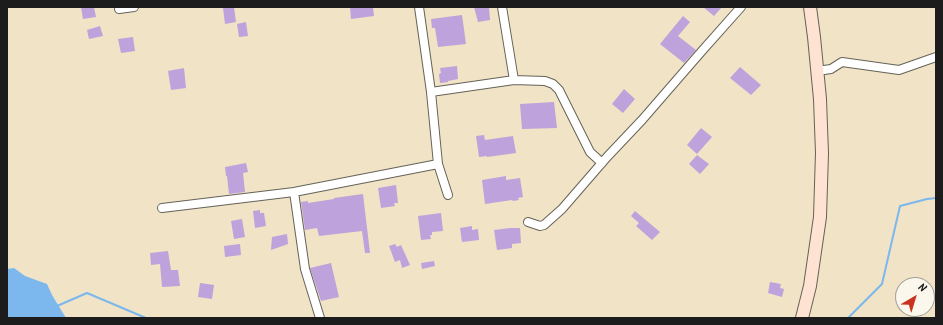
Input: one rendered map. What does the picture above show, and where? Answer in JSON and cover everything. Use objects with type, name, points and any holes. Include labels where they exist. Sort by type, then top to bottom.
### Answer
[{"type":"main road","points":[[802,318],[810,286],[820,217],[822,154],[820,99],[810,7]]},
{"type":"street","points":[[119,9],[134,7]]},
{"type":"street","points":[[419,7],[431,92],[438,164],[448,195]]},
{"type":"street","points":[[502,7],[514,80]]},
{"type":"street","points":[[528,222],[544,226],[562,209],[741,7]]},
{"type":"street","points":[[817,71],[831,69],[842,62],[899,70],[936,57]]},
{"type":"street","points":[[431,92],[514,80],[546,81],[553,84],[559,90],[590,152],[602,163]]},
{"type":"street","points":[[162,208],[294,192],[438,164]]},
{"type":"street","points":[[294,192],[304,269],[320,318]]},
{"type":"water","points":[[14,268],[25,276],[47,284],[66,318],[7,318],[7,269]]},
{"type":"building","points":[[81,7],[94,7],[96,17],[83,19]]},
{"type":"building","points":[[234,7],[236,22],[225,24],[223,8]]},
{"type":"building","points":[[350,7],[373,7],[374,16],[351,19]]},
{"type":"building","points":[[474,7],[489,7],[490,20],[478,22]]},
{"type":"building","points":[[703,7],[722,7],[714,16]]},
{"type":"building","points":[[462,15],[466,44],[438,47],[435,28],[432,28],[431,19]]},
{"type":"building","points":[[683,16],[690,22],[678,36],[696,50],[684,63],[660,44]]},
{"type":"building","points":[[246,22],[248,36],[239,37],[237,24]]},
{"type":"building","points":[[100,26],[103,36],[89,39],[87,30]]},
{"type":"building","points":[[133,37],[135,51],[121,53],[118,39]]},
{"type":"building","points":[[457,66],[458,79],[440,83],[440,68]]},
{"type":"building","points":[[740,67],[761,85],[751,95],[730,78]]},
{"type":"building","points":[[184,68],[186,88],[171,90],[168,71]]},
{"type":"building","points":[[624,89],[635,99],[623,113],[612,104]]},
{"type":"building","points":[[554,102],[557,128],[522,129],[520,104]]},
{"type":"building","points":[[701,128],[712,137],[697,154],[687,145]]},
{"type":"building","points":[[484,135],[485,140],[513,136],[516,153],[479,157],[476,136]]},
{"type":"building","points":[[697,155],[709,164],[700,174],[689,164]]},
{"type":"building","points":[[246,163],[248,172],[243,173],[245,192],[229,194],[225,167]]},
{"type":"building","points":[[506,176],[506,180],[520,178],[523,197],[518,198],[519,200],[485,204],[482,180]]},
{"type":"building","points":[[396,185],[398,203],[394,203],[395,206],[381,208],[378,188]]},
{"type":"building","points":[[363,194],[370,253],[365,253],[362,231],[319,236],[317,228],[305,230],[301,202],[308,201],[308,203]]},
{"type":"building","points":[[260,210],[260,213],[264,213],[266,226],[255,228],[253,211]]},
{"type":"building","points":[[635,211],[660,232],[652,240],[636,226],[639,223],[631,216]]},
{"type":"building","points":[[441,213],[443,231],[432,232],[432,235],[430,235],[431,239],[421,240],[418,216]]},
{"type":"building","points":[[242,219],[245,237],[234,239],[231,221]]},
{"type":"building","points":[[472,226],[472,230],[478,229],[479,240],[462,242],[460,228]]},
{"type":"building","points":[[520,228],[521,243],[512,244],[512,248],[497,250],[494,230]]},
{"type":"building","points":[[287,234],[288,244],[271,250],[272,237]]},
{"type":"building","points":[[240,244],[241,255],[225,257],[224,246]]},
{"type":"building","points":[[395,244],[397,247],[401,245],[410,265],[402,268],[400,260],[395,262],[389,246]]},
{"type":"building","points":[[168,251],[171,270],[178,270],[180,286],[162,287],[160,264],[151,265],[150,253]]},
{"type":"building","points":[[434,261],[435,266],[422,269],[421,263]]},
{"type":"building","points":[[331,263],[339,297],[321,301],[310,268]]},
{"type":"building","points":[[770,282],[781,284],[780,288],[784,289],[782,297],[768,293]]},
{"type":"building","points":[[200,283],[214,285],[212,299],[198,297]]},
{"type":"waterway","points":[[848,318],[882,284],[900,206],[936,198]]},
{"type":"waterway","points":[[57,306],[87,293],[146,318]]}]
